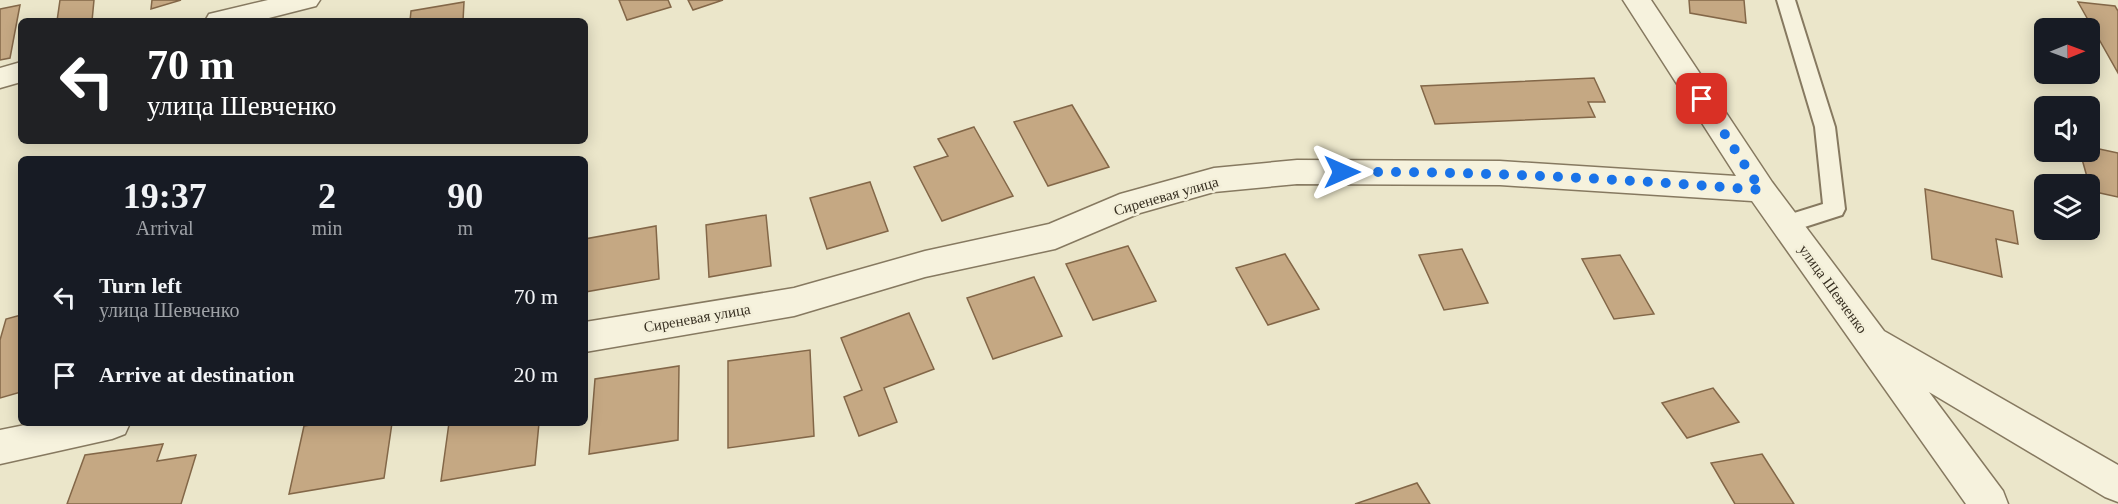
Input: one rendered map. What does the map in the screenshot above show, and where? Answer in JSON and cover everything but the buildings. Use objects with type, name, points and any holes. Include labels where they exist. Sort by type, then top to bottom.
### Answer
[{"type":"street","points":[[231,18],[306,0]]},
{"type":"street","name":"улица Шевченко","points":[[1637,0],[1761,190],[1866,337],[2118,485]]},
{"type":"street","points":[[0,78],[18,73]]},
{"type":"street","name":"Сиреневая улица","points":[[588,336],[794,302],[925,264],[1055,236],[1131,203],[1214,180],[1297,172],[1500,173],[1601,177],[1761,190]]},
{"type":"street","points":[[1866,337],[1989,504]]},
{"type":"street","points":[[0,447],[98,426]]},
{"type":"lane","points":[[1786,0],[1825,127],[1834,209],[1786,224]]},
{"type":"route","points":[[1342,172],[1500,173],[1761,190],[1702,99]]}]
